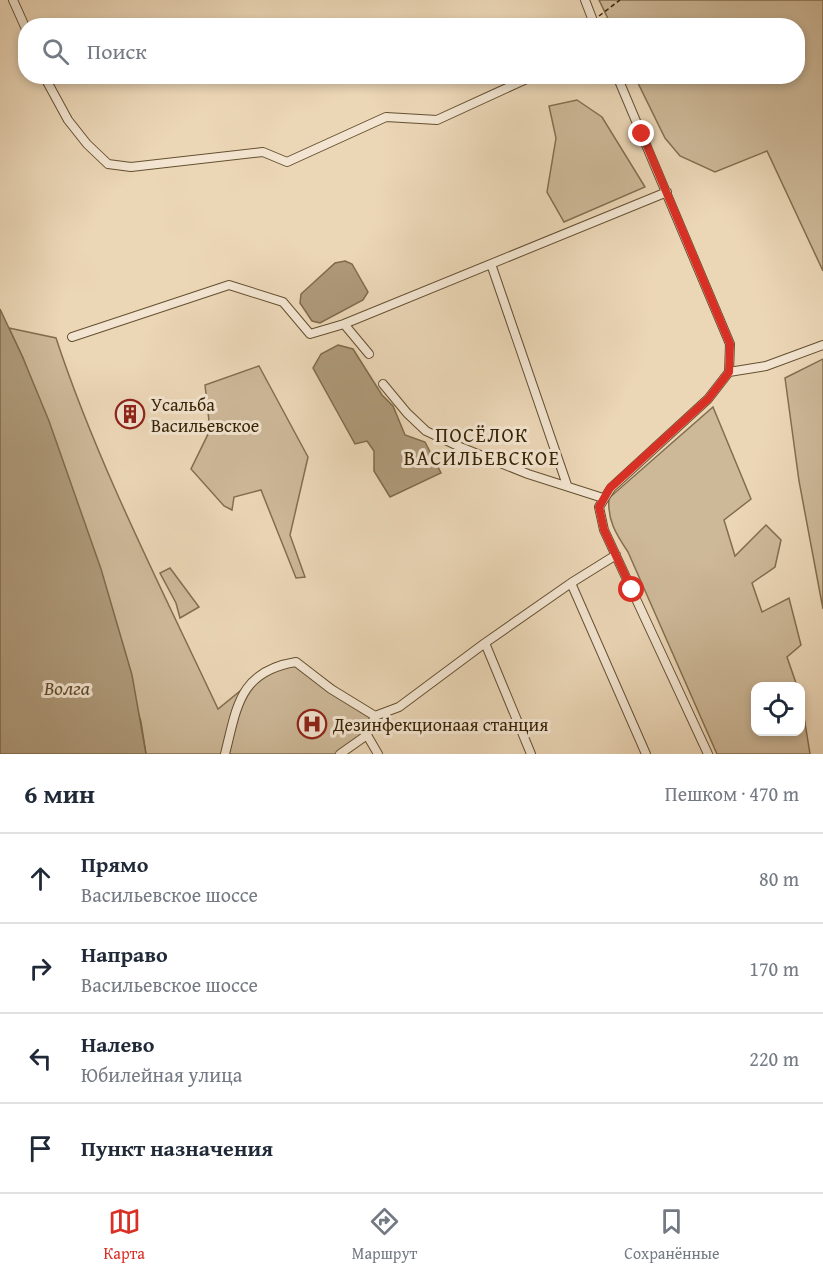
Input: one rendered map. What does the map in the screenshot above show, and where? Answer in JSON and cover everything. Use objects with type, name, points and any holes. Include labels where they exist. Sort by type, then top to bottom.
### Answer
[{"type":"street","points":[[13,0],[21,18]]},
{"type":"street","points":[[585,0],[592,18]]},
{"type":"street","points":[[48,84],[68,120],[87,144],[108,164],[131,167],[263,152],[287,162],[386,117],[437,120],[516,84]]},
{"type":"street","points":[[620,84],[730,344],[729,372],[708,399],[610,488],[599,507],[601,519],[616,555],[708,754]]},
{"type":"street","points":[[72,337],[229,285],[283,302],[310,334],[344,324],[667,192]]},
{"type":"street","points":[[491,264],[567,485]]},
{"type":"street","points":[[344,324],[369,354]]},
{"type":"street","points":[[729,372],[766,366],[823,345]]},
{"type":"street","points":[[383,384],[406,413],[426,431],[528,474],[603,498]]},
{"type":"street","points":[[340,754],[367,735],[375,716],[399,707],[485,643],[571,583],[616,555]]},
{"type":"street","points":[[571,583],[646,754]]},
{"type":"street","points":[[485,643],[531,754]]},
{"type":"street","points":[[225,754],[241,696],[251,683],[276,665],[296,662],[375,716]]},
{"type":"street","points":[[367,735],[378,754]]},
{"type":"path","points":[[600,18],[620,0]]},
{"type":"shaded area","points":[[599,0],[823,0],[823,271],[767,151],[715,172],[680,156],[665,138],[638,84],[805,84],[805,18],[608,18]]},
{"type":"shaded area","points":[[577,100],[602,117],[645,187],[564,222],[547,192],[556,138],[549,106]]},
{"type":"shaded area","points":[[9,328],[56,338],[111,479],[218,709],[273,664],[296,658],[375,716],[367,735],[340,754],[146,754],[141,722],[61,457]]},
{"type":"shaded area","points":[[823,359],[823,609],[799,481],[785,378]]},
{"type":"shaded area","points":[[259,366],[308,457],[290,535],[305,577],[296,578],[261,490],[234,497],[232,510],[224,506],[191,469],[210,430],[205,385]]},
{"type":"shaded area","points":[[713,407],[751,499],[724,520],[735,556],[766,525],[781,540],[775,567],[752,583],[762,612],[789,598],[801,645],[787,657],[796,682],[751,682],[751,736],[805,736],[805,723],[810,754],[717,754],[628,552],[616,533],[609,513],[609,498]]},
{"type":"shaded area","points":[[170,568],[199,607],[180,618],[176,603],[160,573]]},
{"type":"water","points":[[345,261],[352,264],[368,292],[363,300],[320,323],[312,321],[300,303],[301,294],[335,263]]},
{"type":"water","name":"Волга","points":[[0,309],[49,421],[101,569],[132,675],[146,754],[0,754]]},
{"type":"water","points":[[338,345],[353,349],[382,395],[393,406],[405,435],[425,442],[441,473],[390,497],[374,471],[374,451],[367,441],[355,444],[313,368],[321,354]]},
{"type":"place","name":"Усальба Васильевское","points":[[130,414]]},
{"type":"place","name":"Дезинфекционаая станция","points":[[312,724]]},
{"type":"district","name":"ПОСЁЛОК ВАСИЛЬЕВСКОЕ","points":[[482,446]]},
{"type":"route","points":[[632,590],[604,530],[599,507],[610,488],[708,399],[729,372],[730,344],[642,134]]}]
